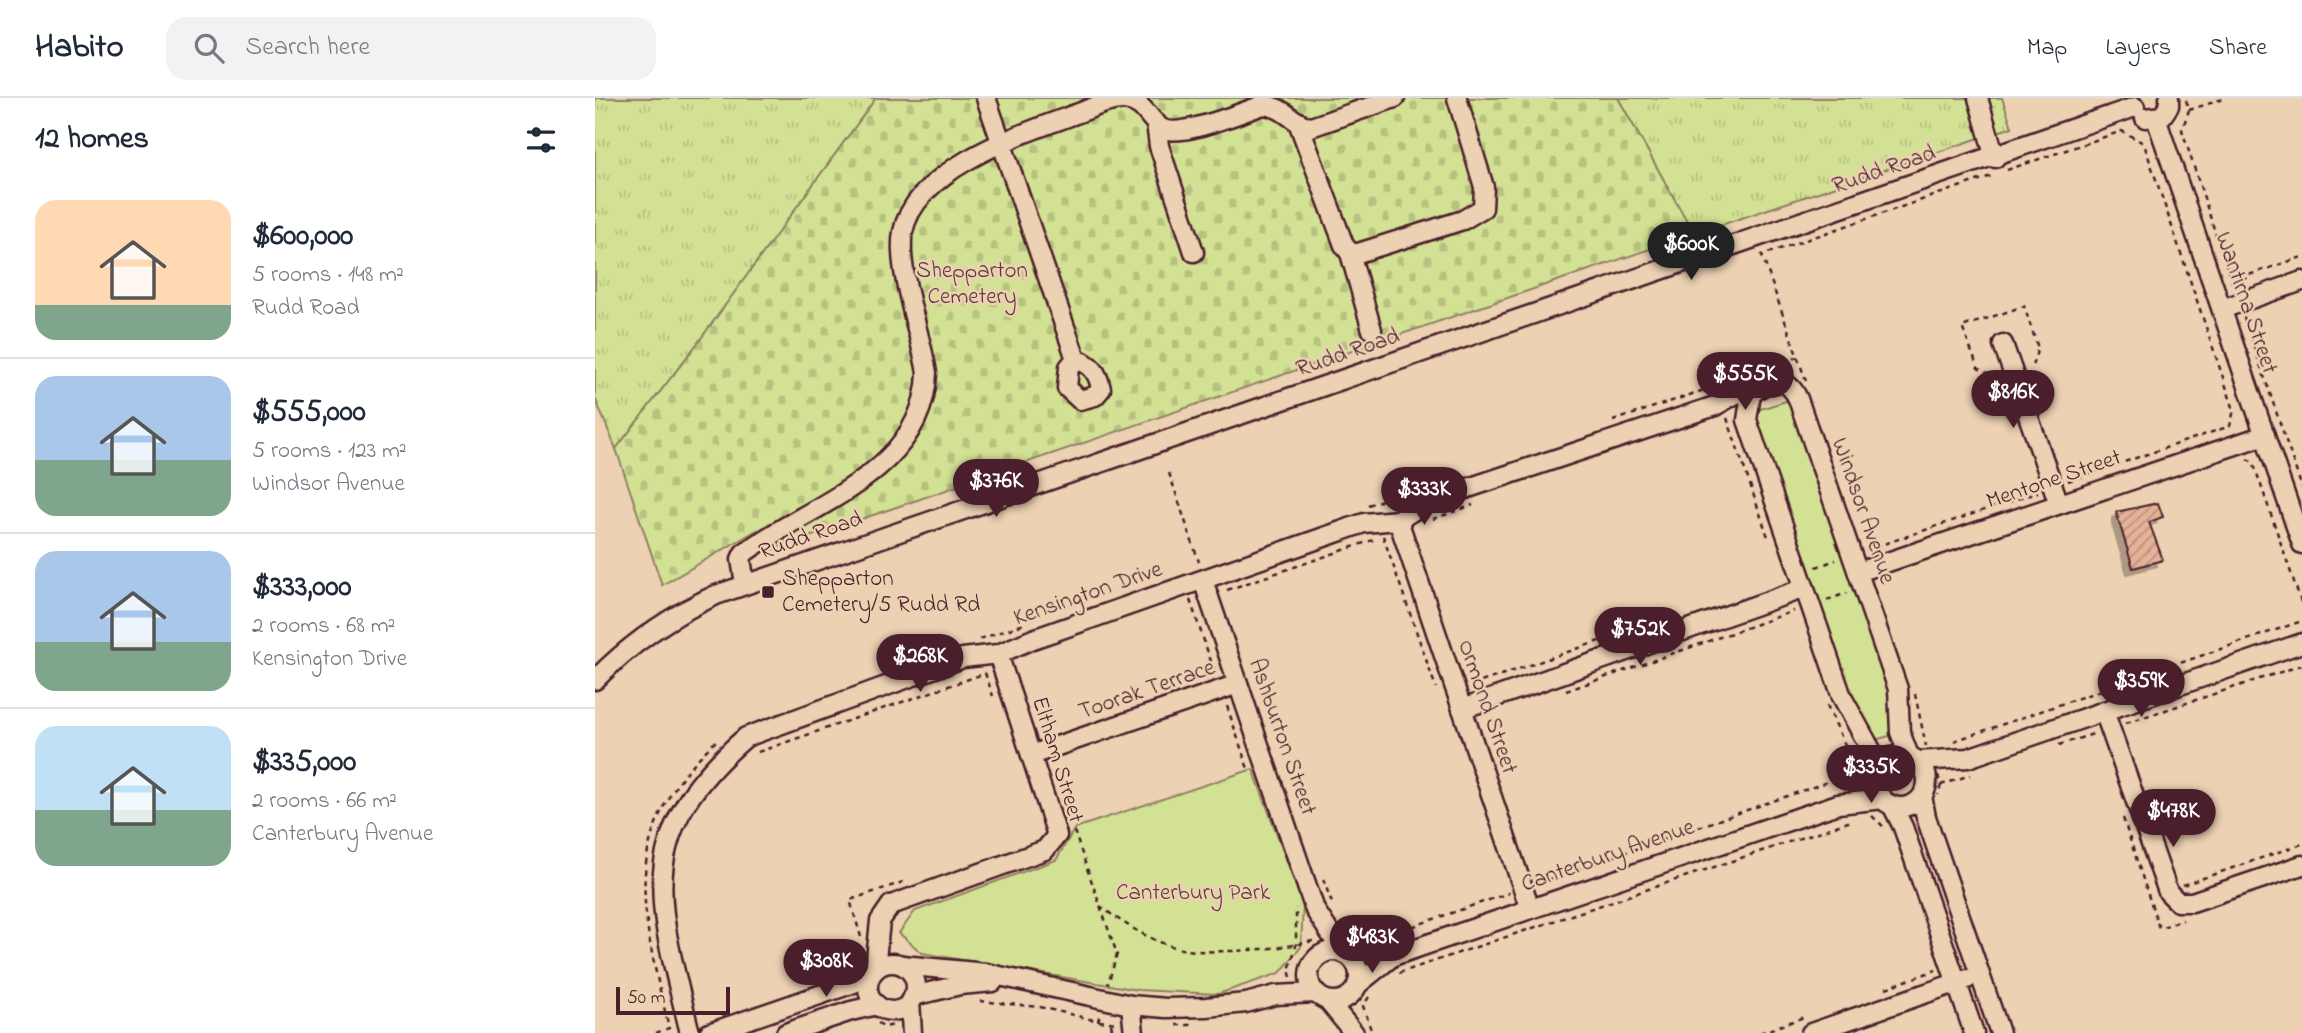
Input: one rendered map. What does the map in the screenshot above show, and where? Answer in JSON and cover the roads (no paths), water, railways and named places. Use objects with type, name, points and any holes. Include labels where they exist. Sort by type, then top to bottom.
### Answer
[{"type":"street","points":[[986,98],[1076,359]]},
{"type":"street","points":[[745,584],[741,559],[744,553],[871,474],[900,448],[918,420],[926,394],[927,373],[902,254],[903,230],[919,200],[939,181],[1002,142],[1114,101],[1130,100],[1144,108],[1156,122],[1169,131],[1178,132],[1263,105],[1291,110],[1311,127],[1395,98]]},
{"type":"street","points":[[1350,253],[1358,253],[1463,220],[1483,208],[1484,187],[1457,98]]},
{"type":"street","points":[[1978,98],[1999,168]]},
{"type":"street","points":[[2156,118],[2166,111],[2169,98]]},
{"type":"street","name":"Rudd Road","points":[[595,680],[634,644],[667,621],[716,595],[745,584],[1999,168],[2135,103],[2141,116],[2156,118]]},
{"type":"street","points":[[1291,110],[1343,246],[1350,253],[1372,330]]},
{"type":"street","name":"Wantirna Street","points":[[2156,118],[2231,306],[2265,435],[2302,544]]},
{"type":"street","points":[[1156,122],[1160,146],[1194,252]]},
{"type":"street","points":[[2231,306],[2302,281]]},
{"type":"street","points":[[2003,344],[2059,504]]},
{"type":"street","name":"Windsor Avenue","points":[[1761,386],[1776,381],[1785,382],[1793,388],[1862,566],[1898,689],[1901,732],[1924,773],[1925,816],[2000,1033]]},
{"type":"street","points":[[1761,386],[1751,394],[1747,420],[1849,714],[1873,749],[1878,770],[1878,791],[1871,793],[1903,827],[1974,1033]]},
{"type":"street","name":"Kensington Drive","points":[[690,1033],[661,913],[661,878],[677,817],[697,786],[719,760],[746,737],[963,658],[998,654],[1201,572],[1364,523],[1398,520],[1429,501],[1715,406],[1761,386]]},
{"type":"street","points":[[1715,406],[1732,408],[1747,420]]},
{"type":"street","name":"Mentone Street","points":[[1862,566],[2265,435]]},
{"type":"street","name":"Ormond Street","points":[[1398,520],[1530,909]]},
{"type":"street","name":"Ashburton Street","points":[[1201,572],[1230,687],[1324,908],[1319,950]]},
{"type":"street","points":[[1462,709],[1802,580]]},
{"type":"street","points":[[1878,770],[1895,756],[1924,773],[2302,643]]},
{"type":"street","name":"Eltham Street","points":[[880,933],[880,921],[891,905],[1045,850],[1054,842],[1055,824],[998,654]]},
{"type":"street","name":"Toorak Terrace","points":[[1031,755],[1230,687]]},
{"type":"street","points":[[2104,711],[2168,892],[2178,902],[2192,902],[2302,865]]},
{"type":"street","name":"Canterbury Avenue","points":[[1346,955],[1393,956],[1871,793],[1907,806],[1924,773]]},
{"type":"street","points":[[786,1033],[890,1023],[912,999],[913,977],[898,964],[880,933]]},
{"type":"street","points":[[880,933],[868,992],[890,1023]]},
{"type":"street","points":[[1319,950],[1346,955],[1358,972],[1360,991]]},
{"type":"street","points":[[1276,995],[1293,983],[1319,950]]},
{"type":"street","points":[[1319,950],[1309,978],[1322,997],[1355,1033]]},
{"type":"street","points":[[1355,1033],[1360,991],[1370,956]]},
{"type":"street","points":[[709,1033],[854,983],[874,971],[898,964],[963,970],[1131,1005],[1206,1007],[1276,995],[1343,999],[1360,991]]},
{"type":"street","points":[[1811,1033],[1980,975]]},
{"type":"street","points":[[890,1023],[912,999],[960,985],[1018,982]]},
{"type":"street","points":[[1131,1005],[1134,1033]]},
{"type":"place","name":"Shepparton Cemetery/5 Rudd Rd","points":[[768,592]]},
{"type":"park label","name":"Shepparton Cemetery","points":[[972,284]]},
{"type":"park label","name":"Canterbury Park","points":[[1193,893]]}]
